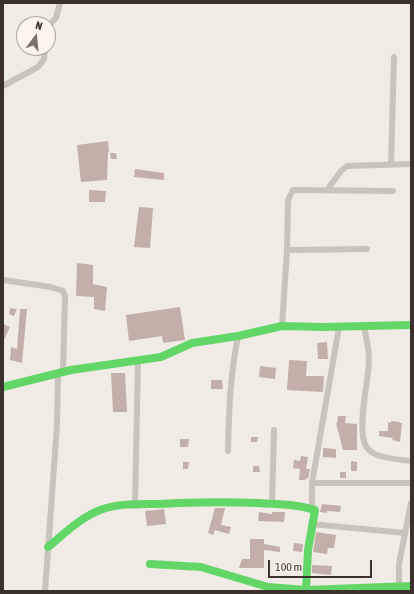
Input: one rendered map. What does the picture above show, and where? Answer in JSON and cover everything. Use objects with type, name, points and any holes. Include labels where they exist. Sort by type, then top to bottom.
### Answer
[{"type":"street","points":[[56,18],[60,3]]},
{"type":"street","points":[[3,86],[38,67],[44,59],[44,56]]},
{"type":"street","points":[[391,165],[394,57]]},
{"type":"street","points":[[327,190],[346,166],[411,164]]},
{"type":"street","points":[[282,326],[287,250],[288,200],[293,190],[393,191]]},
{"type":"street","points":[[287,250],[367,249]]},
{"type":"street","points":[[3,280],[50,287],[63,291],[64,296],[61,373],[45,591]]},
{"type":"street","points":[[3,387],[61,373],[161,357],[192,343],[238,336],[282,326],[339,327],[411,325]]},
{"type":"street","points":[[364,326],[369,360],[363,419],[363,438],[365,444],[368,449],[375,454],[411,461]]},
{"type":"street","points":[[306,590],[305,571],[311,524],[315,510],[312,508],[312,483],[339,327]]},
{"type":"street","points":[[228,451],[229,394],[232,366],[238,336]]},
{"type":"street","points":[[135,506],[138,360]]},
{"type":"street","points":[[272,503],[274,430]]},
{"type":"street","points":[[312,483],[411,483]]},
{"type":"street","points":[[48,547],[93,514],[106,508],[178,503],[256,502],[301,505],[312,508]]},
{"type":"street","points":[[398,589],[399,564],[405,533],[409,523],[411,503]]},
{"type":"street","points":[[311,524],[405,533]]},
{"type":"street","points":[[150,564],[201,567],[268,589],[398,589],[411,586]]},
{"type":"building","points":[[108,141],[109,152],[107,180],[81,182],[77,145]]},
{"type":"building","points":[[110,153],[116,153],[117,159],[111,159]]},
{"type":"building","points":[[135,169],[164,173],[164,180],[134,177]]},
{"type":"building","points":[[89,190],[106,191],[105,202],[89,202]]},
{"type":"building","points":[[139,207],[153,208],[150,248],[134,247]]},
{"type":"building","points":[[77,263],[93,265],[93,284],[107,287],[105,311],[94,309],[94,297],[76,296]]},
{"type":"building","points":[[180,307],[185,340],[163,343],[162,336],[129,341],[126,315]]},
{"type":"building","points":[[10,308],[17,309],[14,316],[9,314]]},
{"type":"building","points":[[20,309],[27,309],[22,363],[10,360],[11,347],[17,349]]},
{"type":"building","points":[[3,324],[10,327],[3,342]]},
{"type":"building","points":[[327,342],[328,359],[318,359],[317,343]]},
{"type":"building","points":[[289,360],[307,361],[306,376],[324,376],[323,392],[287,390]]},
{"type":"building","points":[[260,366],[276,368],[275,379],[259,377]]},
{"type":"building","points":[[111,373],[125,373],[127,412],[113,412]]},
{"type":"building","points":[[211,380],[222,380],[223,389],[211,389]]},
{"type":"building","points":[[338,416],[346,416],[345,423],[357,424],[357,450],[343,450],[336,423]]},
{"type":"building","points":[[391,421],[402,423],[400,442],[392,440],[393,438],[379,436],[379,431],[388,431],[388,422],[391,423]]},
{"type":"building","points":[[251,437],[258,437],[257,442],[251,442]]},
{"type":"building","points":[[180,439],[189,439],[188,447],[180,447]]},
{"type":"building","points":[[323,448],[336,449],[336,458],[323,457]]},
{"type":"building","points":[[301,456],[308,457],[306,469],[310,469],[308,479],[306,478],[305,480],[299,480],[300,469],[293,468],[294,460],[300,461]]},
{"type":"building","points":[[351,461],[357,462],[357,471],[351,471]]},
{"type":"building","points":[[183,462],[189,462],[188,469],[183,469]]},
{"type":"building","points":[[253,466],[259,466],[260,472],[253,472]]},
{"type":"building","points":[[340,472],[346,472],[346,478],[340,478]]},
{"type":"building","points":[[322,504],[341,506],[340,512],[320,512]]},
{"type":"building","points":[[215,508],[225,508],[221,525],[231,527],[229,534],[215,530],[213,535],[208,533]]},
{"type":"building","points":[[164,509],[166,524],[147,526],[145,511]]},
{"type":"building","points":[[259,512],[272,514],[272,512],[285,512],[284,522],[258,521]]},
{"type":"building","points":[[316,532],[336,535],[334,548],[328,548],[327,554],[313,552]]},
{"type":"building","points":[[250,539],[264,539],[264,544],[280,547],[280,552],[264,550],[264,568],[239,568],[242,559],[250,559]]},
{"type":"building","points":[[294,543],[303,544],[302,552],[293,551]]},
{"type":"building","points":[[312,565],[332,566],[331,575],[312,573]]},
{"type":"traffic: fast","points":[[3,387],[71,370],[161,357],[192,343],[238,336],[282,326],[322,327],[411,325]]},
{"type":"traffic: fast","points":[[48,547],[86,517],[100,510],[114,506],[221,502],[301,507],[315,510],[308,550],[306,590]]},
{"type":"traffic: fast","points":[[150,564],[201,567],[268,587],[306,590],[411,586]]}]
